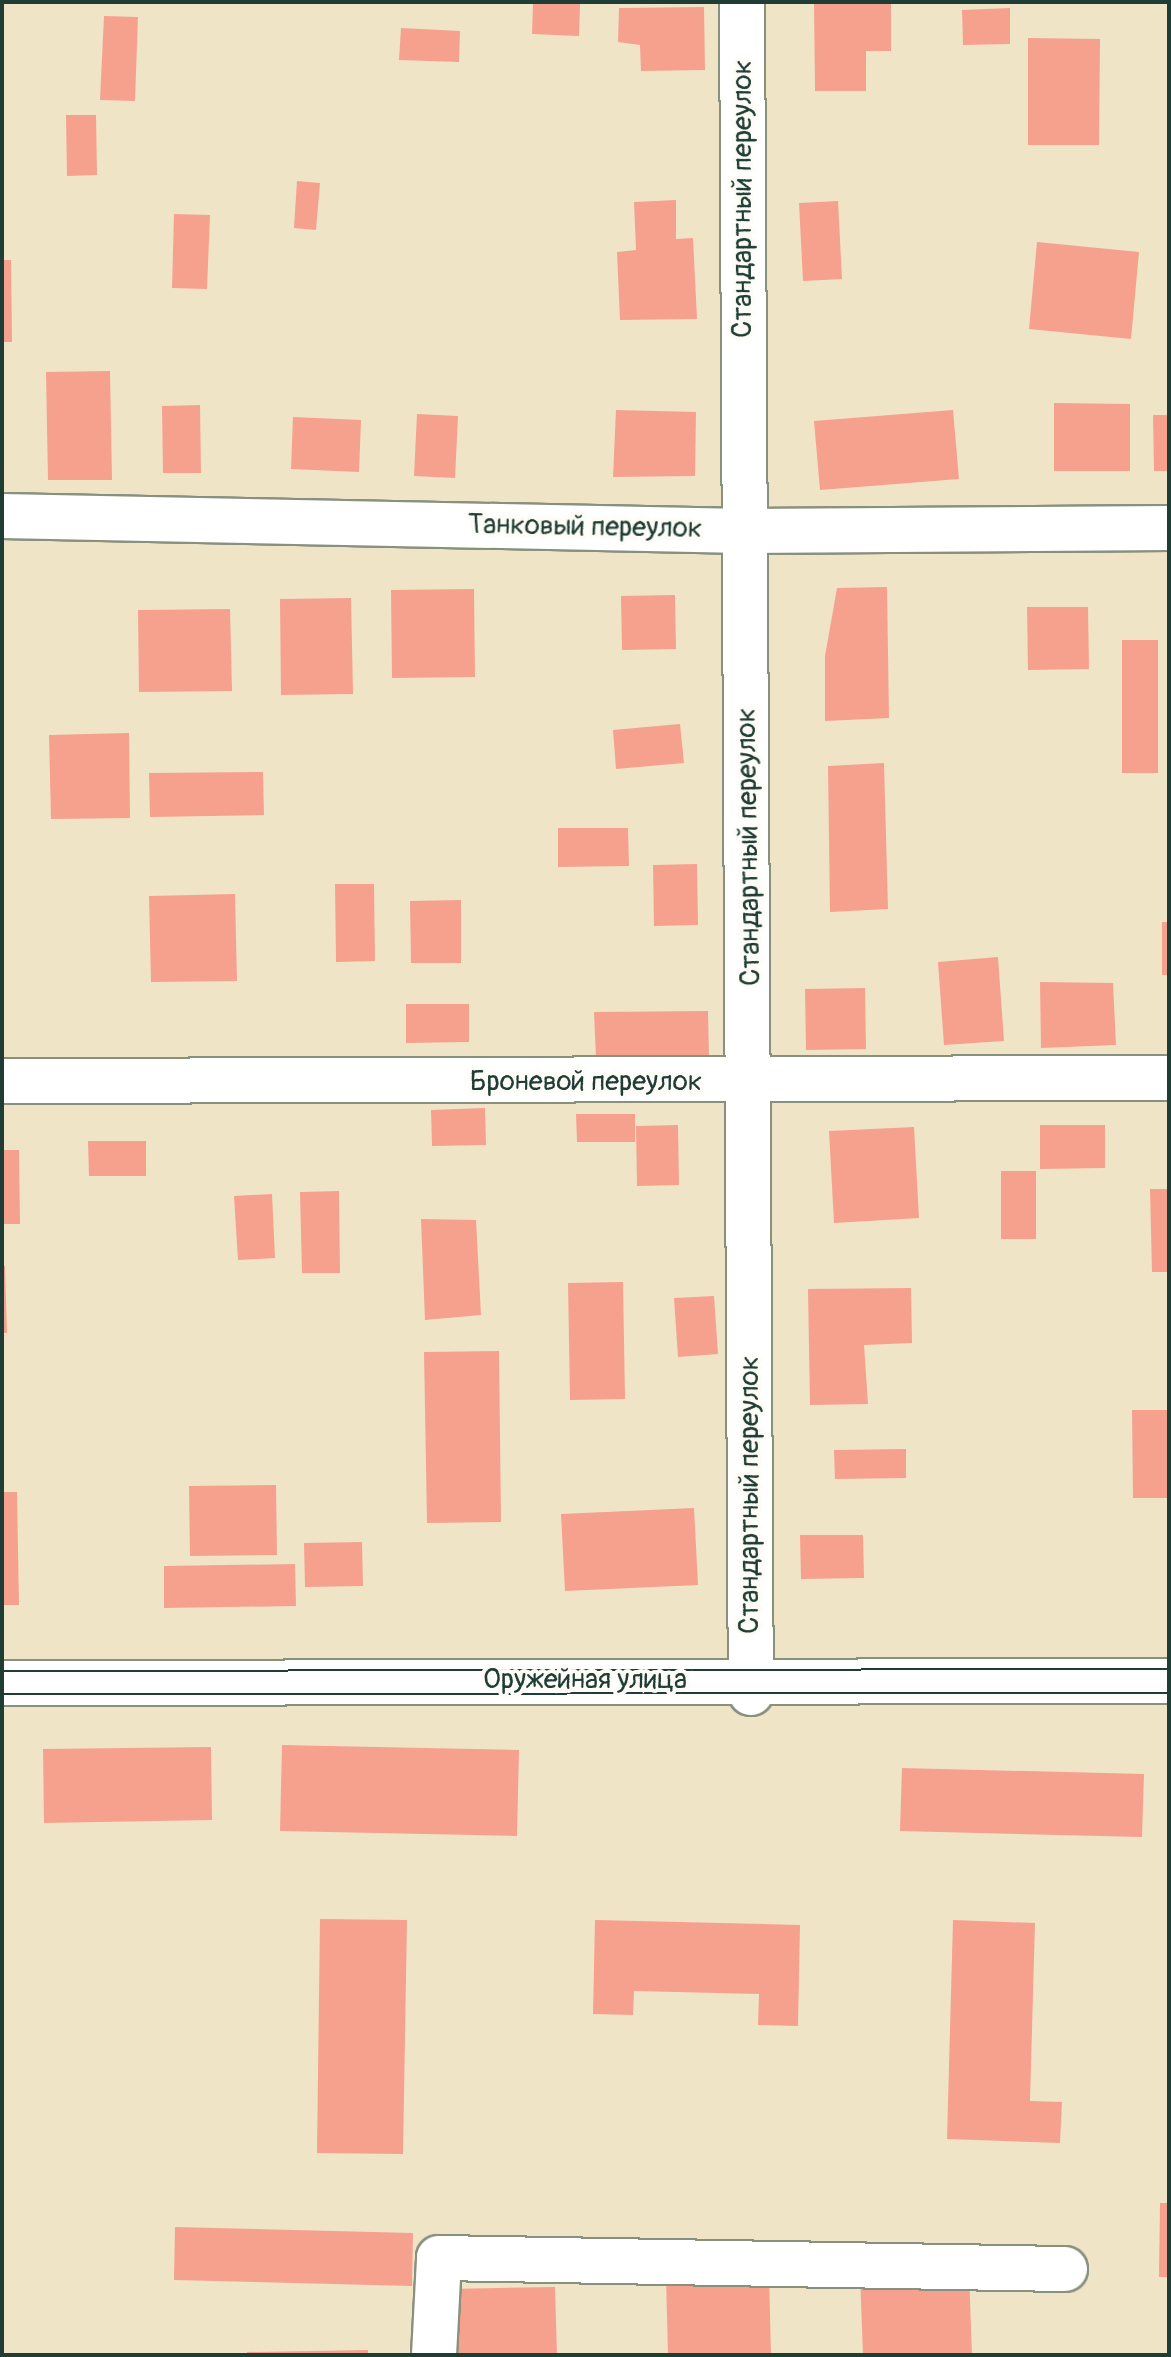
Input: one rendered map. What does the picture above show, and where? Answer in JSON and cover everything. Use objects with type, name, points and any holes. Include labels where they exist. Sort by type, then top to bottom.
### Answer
[{"type":"street","name":"Стандартный переулок","points":[[742,2],[744,531],[752,1082],[750,1686]]},
{"type":"street","name":"Танковый переулок","points":[[2,516],[744,531],[1169,528]]},
{"type":"street","name":"Броневой переулок","points":[[2,1081],[752,1082],[1169,1078]]},
{"type":"street","name":"Оружейная улица","points":[[2,1683],[750,1686],[1169,1681]]},
{"type":"street","points":[[434,2355],[439,2258],[1065,2269]]},
{"type":"building","points":[[533,2],[580,4],[579,36],[532,34]]},
{"type":"building","points":[[814,2],[891,2],[891,51],[866,51],[866,91],[815,91]]},
{"type":"building","points":[[704,7],[705,70],[641,71],[640,45],[618,42],[619,8]]},
{"type":"building","points":[[1010,8],[1010,44],[963,45],[962,10]]},
{"type":"building","points":[[104,16],[138,17],[135,101],[100,100]]},
{"type":"building","points":[[401,28],[460,31],[459,62],[399,60]]},
{"type":"building","points":[[1028,38],[1100,39],[1099,145],[1028,145]]},
{"type":"building","points":[[66,115],[96,115],[97,175],[67,176]]},
{"type":"building","points":[[297,181],[320,183],[316,230],[294,228]]},
{"type":"building","points":[[676,200],[676,239],[693,238],[697,319],[620,320],[617,252],[636,250],[634,202]]},
{"type":"building","points":[[838,201],[842,279],[803,281],[799,203]]},
{"type":"building","points":[[174,214],[210,215],[207,289],[172,288]]},
{"type":"building","points":[[1037,242],[1139,252],[1131,339],[1029,329]]},
{"type":"building","points":[[2,260],[11,260],[12,342],[2,342]]},
{"type":"building","points":[[110,371],[112,480],[48,480],[46,372]]},
{"type":"building","points":[[1054,403],[1130,404],[1130,471],[1054,471]]},
{"type":"building","points":[[200,405],[201,473],[163,473],[162,406]]},
{"type":"building","points":[[616,410],[696,412],[695,476],[613,477]]},
{"type":"building","points":[[953,410],[959,479],[820,490],[814,421]]},
{"type":"building","points":[[417,414],[458,416],[455,478],[414,476]]},
{"type":"building","points":[[1153,415],[1169,415],[1169,471],[1154,471]]},
{"type":"building","points":[[293,417],[361,420],[359,472],[291,469]]},
{"type":"building","points":[[887,587],[889,718],[825,721],[825,656],[837,588]]},
{"type":"building","points":[[474,589],[475,677],[392,678],[391,590]]},
{"type":"building","points":[[675,595],[676,649],[622,650],[621,596]]},
{"type":"building","points":[[351,598],[353,694],[281,695],[280,599]]},
{"type":"building","points":[[1027,607],[1088,607],[1089,669],[1028,670]]},
{"type":"building","points":[[230,609],[232,691],[139,692],[138,610]]},
{"type":"building","points":[[1122,640],[1158,640],[1158,773],[1122,773]]},
{"type":"building","points":[[680,724],[684,763],[616,769],[613,730]]},
{"type":"building","points":[[129,733],[130,818],[51,819],[49,735]]},
{"type":"building","points":[[884,763],[888,909],[830,912],[828,766]]},
{"type":"building","points":[[263,772],[264,815],[150,817],[149,773]]},
{"type":"building","points":[[558,828],[628,828],[629,866],[558,867]]},
{"type":"building","points":[[697,864],[698,925],[654,926],[653,865]]},
{"type":"building","points":[[335,884],[374,884],[375,961],[336,962]]},
{"type":"building","points":[[235,894],[237,981],[151,982],[149,896]]},
{"type":"building","points":[[461,900],[461,963],[411,963],[410,901]]},
{"type":"building","points":[[1162,922],[1169,922],[1169,975],[1162,975]]},
{"type":"building","points":[[998,957],[1004,1041],[944,1045],[938,962]]},
{"type":"building","points":[[1040,982],[1113,983],[1116,1045],[1041,1048]]},
{"type":"building","points":[[865,988],[866,1049],[806,1050],[805,989]]},
{"type":"building","points":[[406,1004],[469,1004],[469,1042],[406,1043]]},
{"type":"building","points":[[708,1011],[709,1057],[596,1058],[594,1012]]},
{"type":"building","points":[[485,1108],[486,1145],[432,1146],[431,1110]]},
{"type":"building","points":[[576,1114],[635,1114],[635,1142],[577,1142]]},
{"type":"building","points":[[678,1125],[679,1185],[637,1186],[636,1126]]},
{"type":"building","points":[[1040,1125],[1105,1125],[1105,1168],[1040,1169]]},
{"type":"building","points":[[914,1127],[919,1218],[834,1223],[829,1131]]},
{"type":"building","points":[[88,1141],[146,1141],[146,1176],[89,1176]]},
{"type":"building","points":[[2,1150],[19,1150],[20,1224],[2,1224]]},
{"type":"building","points":[[1001,1171],[1036,1171],[1036,1239],[1001,1239]]},
{"type":"building","points":[[1150,1189],[1169,1189],[1169,1272],[1152,1272]]},
{"type":"building","points":[[339,1191],[340,1273],[302,1273],[300,1192]]},
{"type":"building","points":[[272,1194],[275,1258],[238,1260],[234,1196]]},
{"type":"building","points":[[421,1219],[476,1220],[481,1315],[425,1320]]},
{"type":"building","points":[[2,1266],[5,1266],[7,1333],[2,1333]]},
{"type":"building","points":[[623,1282],[625,1399],[570,1400],[568,1283]]},
{"type":"building","points":[[911,1288],[912,1343],[864,1345],[868,1404],[810,1405],[808,1289]]},
{"type":"building","points":[[714,1296],[718,1354],[678,1357],[674,1298]]},
{"type":"building","points":[[499,1351],[501,1522],[427,1523],[424,1352]]},
{"type":"building","points":[[1132,1410],[1169,1410],[1169,1498],[1133,1498]]},
{"type":"building","points":[[906,1449],[906,1478],[835,1479],[834,1450]]},
{"type":"building","points":[[276,1485],[277,1555],[190,1556],[189,1486]]},
{"type":"building","points":[[2,1492],[17,1492],[19,1605],[2,1605]]},
{"type":"building","points":[[694,1508],[698,1585],[565,1591],[561,1514]]},
{"type":"building","points":[[800,1535],[863,1535],[864,1578],[801,1579]]},
{"type":"building","points":[[362,1542],[363,1586],[305,1587],[304,1543]]},
{"type":"building","points":[[295,1564],[296,1606],[164,1608],[164,1566]]},
{"type":"building","points":[[282,1745],[519,1750],[517,1836],[280,1831]]},
{"type":"building","points":[[211,1747],[212,1820],[44,1823],[43,1749]]},
{"type":"building","points":[[902,1768],[1144,1774],[1142,1837],[900,1831]]},
{"type":"building","points":[[320,1919],[407,1920],[403,2154],[317,2153]]},
{"type":"building","points":[[595,1920],[800,1925],[798,2026],[758,2025],[759,1994],[634,1991],[633,2015],[593,2014]]},
{"type":"building","points":[[953,1920],[1035,1923],[1030,2101],[1062,2102],[1060,2143],[947,2139]]},
{"type":"building","points":[[1160,2203],[1169,2203],[1169,2277],[1159,2277]]},
{"type":"building","points":[[175,2227],[413,2233],[412,2286],[174,2280]]},
{"type":"building","points":[[969,2272],[972,2355],[863,2355],[860,2274]]},
{"type":"building","points":[[769,2273],[771,2355],[668,2355],[666,2276]]},
{"type":"building","points":[[555,2287],[557,2355],[449,2355],[447,2289]]},
{"type":"building","points":[[368,2350],[368,2355],[247,2355],[247,2352]]},
{"type":"tram line","points":[[2,1671],[1169,1669]]},
{"type":"tram line","points":[[2,1694],[1169,1693]]}]
